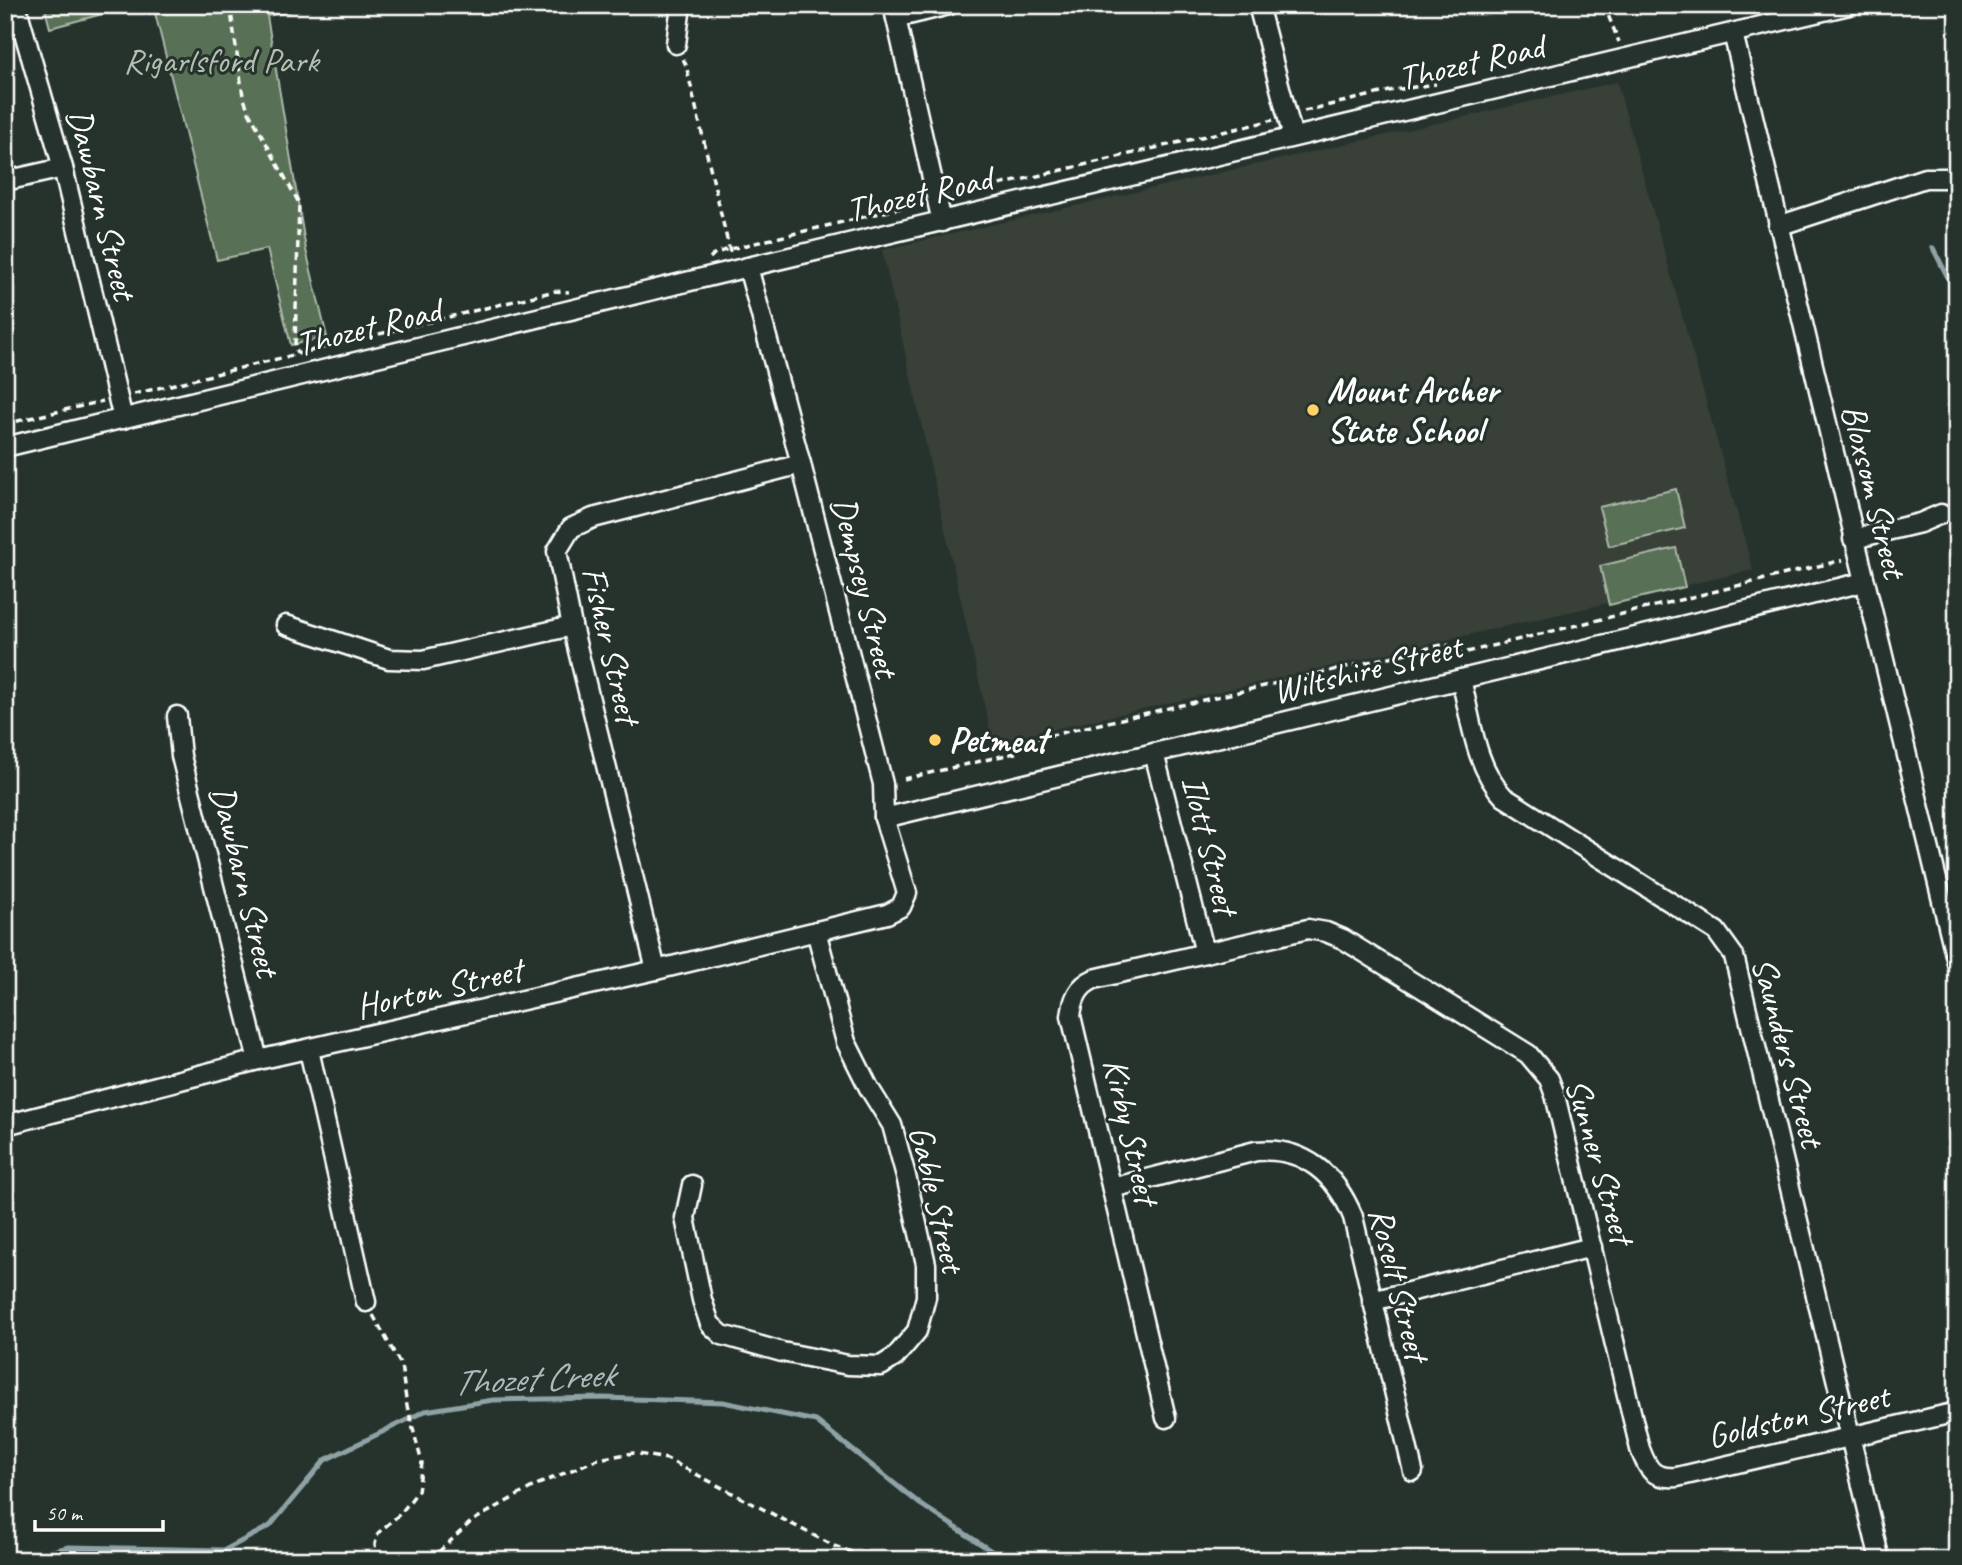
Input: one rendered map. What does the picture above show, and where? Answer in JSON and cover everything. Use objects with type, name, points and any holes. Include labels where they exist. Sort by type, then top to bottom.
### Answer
[{"type":"street","name":"Dawbarn Street","points":[[16,5],[63,168],[123,419]]},
{"type":"street","points":[[676,44],[681,5]]},
{"type":"street","points":[[942,222],[895,12],[949,5]]},
{"type":"street","points":[[1258,5],[1293,137]]},
{"type":"street","name":"Thozet Road","points":[[5,447],[1849,5]]},
{"type":"street","name":"Bloxsom Street","points":[[1733,33],[1957,963]]},
{"type":"street","points":[[5,181],[63,168]]},
{"type":"street","points":[[1778,226],[1924,178],[1957,178]]},
{"type":"street","name":"Dempsey Street","points":[[741,269],[802,464],[883,783],[884,818],[907,893],[901,907],[887,914]]},
{"type":"street","name":"Fisher Street","points":[[656,970],[572,625],[557,551],[571,528],[593,518],[802,464]]},
{"type":"street","points":[[1853,539],[1920,523],[1941,513]]},
{"type":"street","name":"Wiltshire Street","points":[[884,818],[1864,582]]},
{"type":"street","points":[[286,625],[389,659],[423,660],[572,625]]},
{"type":"street","name":"Saunders Street","points":[[1461,679],[1483,768],[1492,785],[1504,797],[1716,931],[1734,956],[1880,1560]]},
{"type":"street","name":"Dawbarn Street","points":[[177,716],[181,756],[258,1060]]},
{"type":"street","name":"Ilott Street","points":[[1154,753],[1205,953]]},
{"type":"street","name":"Horton Street","points":[[5,1125],[258,1060],[656,970],[887,914]]},
{"type":"street","name":"Sunner Street","points":[[1205,953],[1293,931],[1308,929],[1326,932],[1343,939],[1528,1054],[1549,1079],[1555,1095],[1640,1449],[1645,1464],[1653,1474]]},
{"type":"street","name":"Gable Street","points":[[692,1185],[685,1218],[702,1300],[710,1324],[722,1335],[782,1352],[848,1365],[881,1366],[895,1357],[917,1331],[926,1297],[926,1264],[906,1177],[892,1125],[869,1088],[846,1042],[816,931]]},
{"type":"street","name":"Kirby Street","points":[[1166,1418],[1071,1016],[1072,1004],[1083,984],[1094,979],[1205,953]]},
{"type":"street","points":[[309,1050],[366,1302]]},
{"type":"street","name":"Roselt Street","points":[[1112,1188],[1272,1149],[1302,1156],[1324,1172],[1346,1199],[1353,1217],[1413,1471]]},
{"type":"street","points":[[1373,1301],[1592,1247]]},
{"type":"street","name":"Goldston Street","points":[[1653,1474],[1665,1478],[1677,1477],[1957,1412]]},
{"type":"path","points":[[230,5],[243,96],[249,112],[299,203],[295,344],[297,353]]},
{"type":"path","points":[[1604,5],[1620,43],[1607,46]]},
{"type":"path","points":[[676,44],[686,65],[730,249],[741,269]]},
{"type":"path","points":[[699,262],[710,259],[715,253],[730,249],[1394,90],[1442,83]]},
{"type":"path","points":[[5,424],[555,291],[574,293]]},
{"type":"path","points":[[904,779],[1019,752],[1021,744],[1040,738],[1446,644],[1459,654],[1844,559]]},
{"type":"path","points":[[366,1302],[401,1365],[407,1406],[422,1462],[418,1491],[401,1513],[378,1534],[375,1544],[376,1560]]},
{"type":"path","points":[[430,1560],[472,1521],[536,1485],[598,1460],[633,1453],[667,1459],[834,1546],[873,1559]]},
{"type":"shaded area","name":"Mount Archer State School","points":[[1617,82],[1753,570],[993,743],[882,250]]},
{"type":"green space","name":"Rigarlsford Park","points":[[44,5],[136,5],[50,28]]},
{"type":"green space","name":"Rigarlsford Park","points":[[153,5],[322,5],[267,16],[306,250],[327,337],[291,345],[267,249],[217,260]]},
{"type":"green space","points":[[1676,489],[1685,528],[1609,546],[1599,507]]},
{"type":"green space","points":[[1676,548],[1685,587],[1609,605],[1600,566]]},
{"type":"waterway","points":[[1933,248],[1957,295]]},
{"type":"waterway","name":"Thozet Creek","points":[[19,1560],[68,1547],[225,1550],[270,1526],[325,1460],[425,1411],[493,1400],[604,1398],[723,1402],[816,1421],[920,1504],[993,1552],[1011,1560]]},
{"type":"place","name":"Mount Archer State School","points":[[1313,410]]},
{"type":"place","name":"Petmeat","points":[[935,740]]}]
